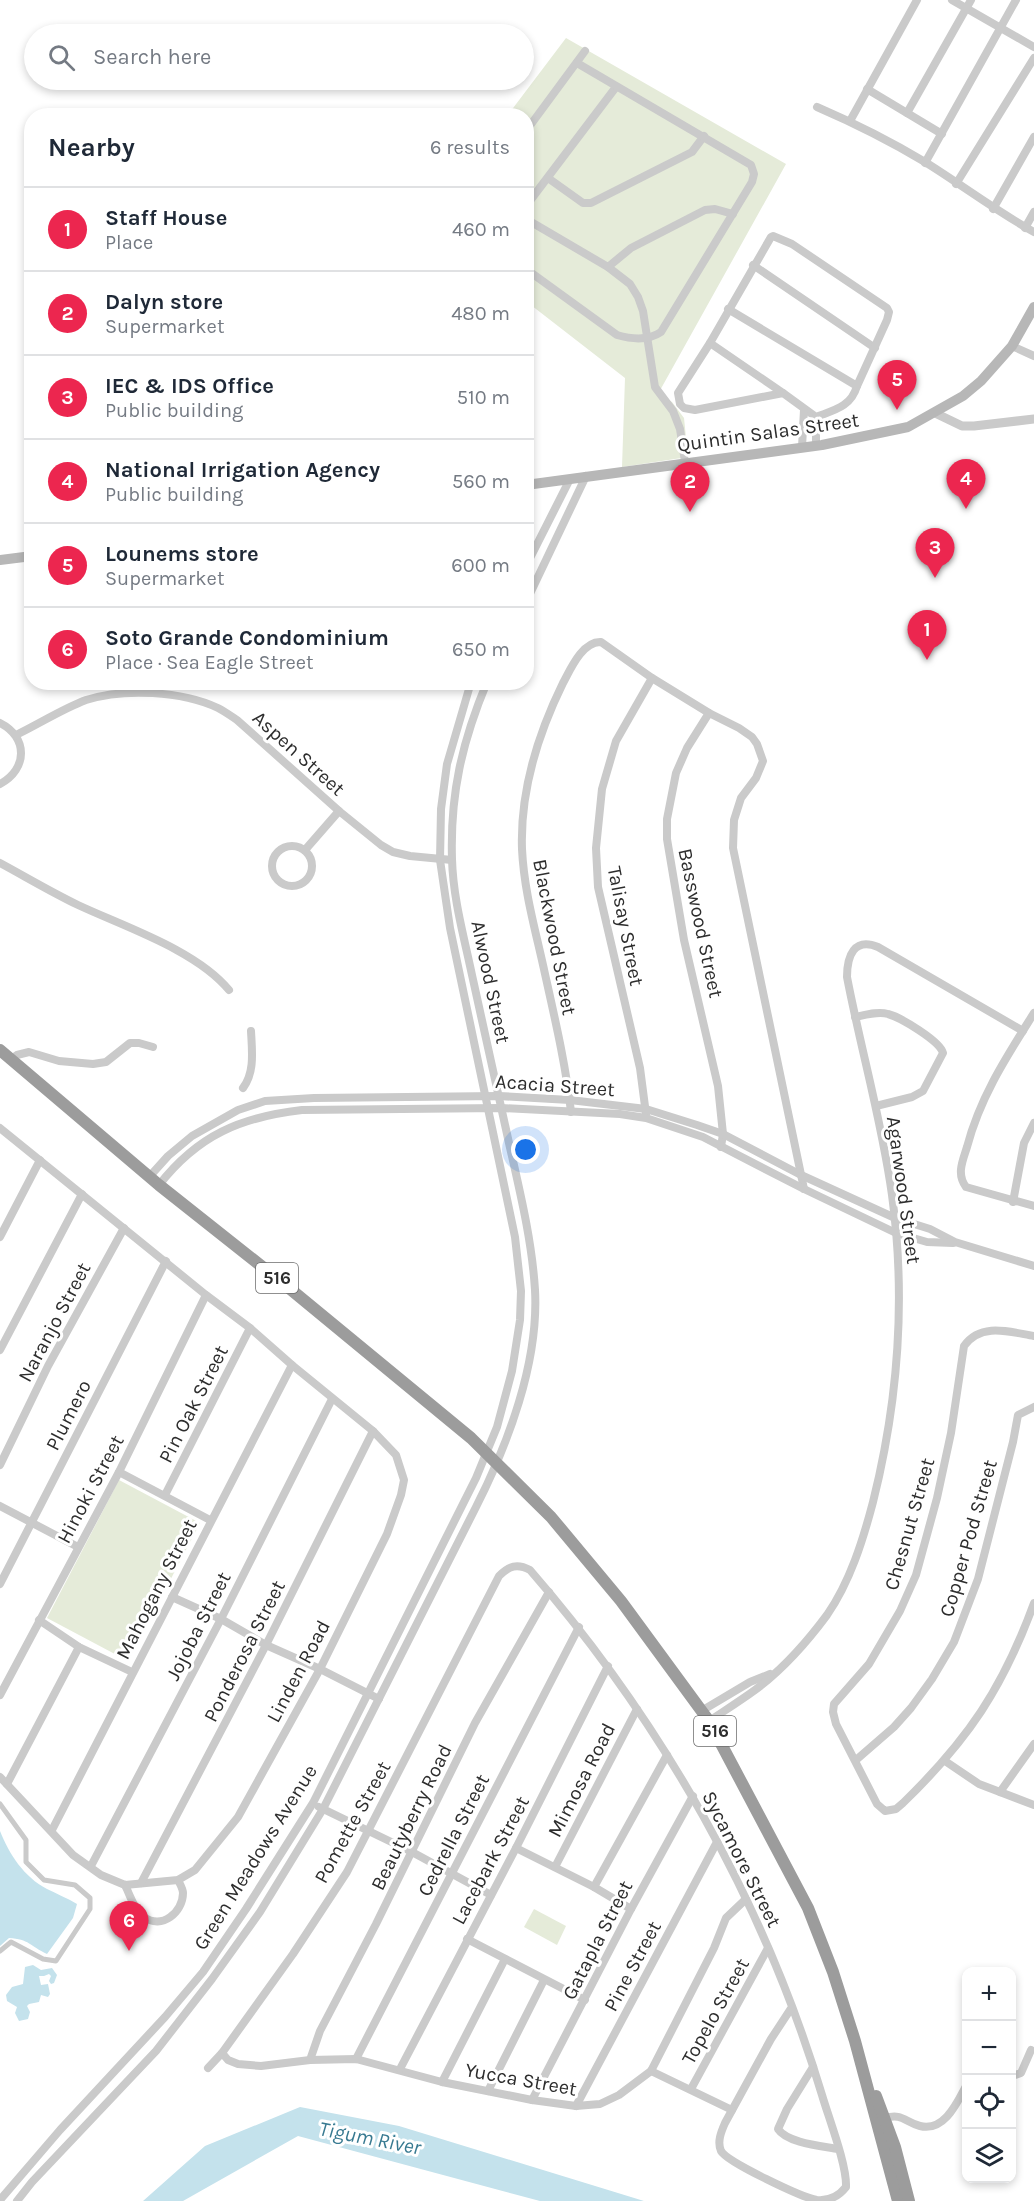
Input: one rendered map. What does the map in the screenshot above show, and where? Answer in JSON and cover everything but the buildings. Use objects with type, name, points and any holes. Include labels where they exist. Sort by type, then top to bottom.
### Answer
[{"type":"highway","name":"516","points":[[0,1050],[154,1180],[471,1438],[550,1517],[621,1601],[706,1715],[808,1908],[833,1972],[860,2059],[898,2201]]},
{"type":"highway","name":"516","points":[[860,2059],[885,2118],[909,2201]]},
{"type":"main road","name":"Quintin Salas Street","points":[[534,484],[816,445],[908,427],[963,396],[981,381],[1012,346],[1034,308]]},
{"type":"main road","points":[[0,560],[24,557]]},
{"type":"street","points":[[850,121],[916,0]]},
{"type":"street","points":[[952,0],[969,4],[1000,28],[1034,47]]},
{"type":"street","points":[[925,163],[1016,0]]},
{"type":"street","points":[[907,113],[969,4]]},
{"type":"street","points":[[534,120],[585,51]]},
{"type":"street","points":[[956,184],[1034,58]]},
{"type":"street","points":[[534,276],[617,335],[628,338],[654,337],[661,333],[752,182],[754,174],[751,165],[577,63]]},
{"type":"street","points":[[534,196],[616,87]]},
{"type":"street","points":[[867,89],[942,134]]},
{"type":"street","points":[[817,107],[850,121],[925,163],[1034,232]]},
{"type":"street","points":[[548,178],[583,203],[591,203],[692,152],[704,136]]},
{"type":"street","points":[[993,208],[1034,136]]},
{"type":"street","points":[[608,267],[631,248],[705,210],[715,209],[733,214]]},
{"type":"street","points":[[1025,228],[1034,212]]},
{"type":"street","points":[[534,224],[608,267],[630,284],[639,297],[656,387],[673,411],[680,429],[685,462]]},
{"type":"street","points":[[783,393],[695,410],[684,408],[680,404],[678,393],[710,343],[753,265],[771,237],[778,236],[878,300],[887,308],[889,315],[850,401],[844,406],[816,417]]},
{"type":"street","points":[[753,265],[875,348]]},
{"type":"street","points":[[728,309],[857,386]]},
{"type":"street","points":[[710,343],[816,417]]},
{"type":"street","points":[[1012,346],[1034,356]]},
{"type":"street","points":[[802,447],[804,410]]},
{"type":"street","points":[[935,413],[953,423],[974,426],[1034,419]]},
{"type":"street","points":[[816,417],[816,445]]},
{"type":"street","points":[[534,586],[586,476]]},
{"type":"street","points":[[550,554],[535,546],[570,479]]},
{"type":"street","name":"Blackwood Street","points":[[571,1112],[545,974],[526,890],[522,848],[523,821],[530,773],[549,711],[582,652],[591,643],[607,644],[652,678]]},
{"type":"street","points":[[652,678],[752,737],[762,755],[760,770],[741,798],[734,820],[733,848],[804,1190]]},
{"type":"street","name":"Talisay Street","points":[[646,1114],[640,1068],[598,887],[596,848],[602,789],[616,741],[652,678]]},
{"type":"street","name":"Alwood Street","points":[[469,690],[447,764],[441,809],[440,860],[450,928],[515,1237],[521,1291],[520,1320],[512,1371],[487,1454]]},
{"type":"street","name":"Alwood Street","points":[[484,690],[466,734],[459,766],[453,811],[452,860],[461,921],[529,1235],[535,1292],[532,1347],[528,1372],[497,1463]]},
{"type":"street","name":"Aspen Street","points":[[16,735],[85,701],[103,696],[147,693],[196,700],[218,708],[237,720],[339,811],[370,837],[393,852],[452,860]]},
{"type":"street","name":"Basswood Street","points":[[709,713],[687,748],[676,773],[667,819],[667,839],[684,940],[718,1086],[723,1134],[721,1147]]},
{"type":"street","points":[[0,723],[16,735],[21,753],[20,763],[9,779],[0,783]]},
{"type":"street","points":[[305,850],[339,811]]},
{"type":"street","points":[[294,846],[305,850],[312,862],[312,869],[306,881],[293,886],[280,882],[273,871],[272,864],[277,853],[294,846]]},
{"type":"street","points":[[0,863],[78,905],[173,949],[213,973],[229,990]]},
{"type":"street","name":"Agarwood Street","points":[[706,1715],[756,1689],[788,1660],[827,1614],[841,1592],[865,1531],[880,1472],[894,1385],[898,1321],[896,1233],[876,1106],[847,977],[848,960],[858,947],[870,943],[1023,1031]]},
{"type":"street","points":[[855,1017],[881,1013],[892,1015],[942,1048],[942,1058],[923,1092],[876,1106]]},
{"type":"street","points":[[1034,1013],[981,1102],[962,1165],[961,1178],[966,1187],[1034,1206]]},
{"type":"street","points":[[243,1088],[251,1071],[251,1031]]},
{"type":"street","points":[[10,1060],[17,1055],[29,1052],[59,1061],[93,1064],[106,1062],[130,1043],[153,1047]]},
{"type":"street","name":"Acacia Street","points":[[154,1180],[168,1156],[192,1136],[238,1110],[265,1101],[314,1098],[499,1096],[570,1100],[646,1114],[723,1134],[801,1175],[895,1218],[930,1229],[955,1242],[1034,1266]]},
{"type":"street","name":"Acacia Street","points":[[154,1180],[213,1136],[244,1121],[271,1114],[302,1110],[489,1108],[646,1114],[703,1137],[804,1190],[896,1233],[927,1242],[955,1242]]},
{"type":"street","points":[[1013,1202],[1024,1143],[1034,1123]]},
{"type":"street","points":[[0,1128],[250,1328],[373,1431]]},
{"type":"street","points":[[0,1237],[40,1160]]},
{"type":"street","points":[[0,1350],[3,1335],[82,1194]]},
{"type":"street","name":"Naranjo Street","points":[[0,1465],[48,1366],[124,1228]]},
{"type":"street","name":"Plumero","points":[[0,1584],[166,1262]]},
{"type":"street","name":"Hinoki Street","points":[[0,1695],[119,1472],[206,1295]]},
{"type":"street","name":"Pin Oak Street","points":[[165,1495],[250,1328]]},
{"type":"street","name":"Chesnut Street","points":[[945,1761],[896,1809],[885,1811],[877,1804],[833,1718],[834,1704],[869,1664],[900,1611],[916,1575],[937,1498],[951,1432],[964,1346],[968,1340],[984,1331],[1034,1336]]},
{"type":"street","name":"Mahogany Street","points":[[52,1830],[292,1365]]},
{"type":"street","name":"Jojoba Street","points":[[91,1866],[221,1619],[332,1399]]},
{"type":"street","name":"Copper Pod Street","points":[[856,1760],[894,1727],[911,1708],[954,1642],[978,1579],[1018,1415],[1034,1407]]},
{"type":"street","name":"Linden Road","points":[[178,1880],[195,1870],[238,1817],[320,1668],[387,1534],[404,1480],[396,1455],[373,1431]]},
{"type":"street","name":"Ponderosa Street","points":[[141,1883],[266,1645],[373,1431]]},
{"type":"street","name":"Green Meadows Avenue","points":[[0,2200],[60,2130],[165,2017],[203,1972],[246,1910],[313,1803],[487,1454]]},
{"type":"street","name":"Green Meadows Avenue","points":[[17,2201],[45,2167],[156,2051],[260,1912],[323,1809],[497,1463]]},
{"type":"street","points":[[119,1472],[210,1520]]},
{"type":"street","points":[[0,1506],[78,1547]]},
{"type":"street","name":"Sycamore Street","points":[[499,1576],[507,1569],[522,1566],[530,1570],[579,1627],[608,1666],[693,1796],[746,1899],[792,2007],[813,2067],[846,2178],[846,2187],[842,2193],[830,2199],[816,2200],[733,2163],[722,2153],[720,2141],[721,2133],[732,2110]]},
{"type":"street","name":"Pomette Street","points":[[208,2068],[222,2054],[293,1954],[347,1872],[499,1576]]},
{"type":"street","name":"Beautyberry Road","points":[[310,2060],[320,2031],[475,1723],[549,1592]]},
{"type":"street","points":[[172,1597],[221,1619],[266,1645],[320,1668],[379,1700]]},
{"type":"street","points":[[1034,1603],[1020,1641],[989,1702],[945,1761],[967,1778],[1034,1805]]},
{"type":"street","points":[[39,1620],[79,1647],[132,1672]]},
{"type":"street","name":"Cedrella Street","points":[[356,2059],[579,1627]]},
{"type":"street","points":[[8,1784],[79,1647]]},
{"type":"street","name":"Lacebark Street","points":[[400,2069],[608,1666]]},
{"type":"street","name":"Agarwood Street","points":[[706,1715],[750,1682],[774,1673]]},
{"type":"street","name":"Mimosa Road","points":[[555,1867],[637,1709]]},
{"type":"street","points":[[1000,1792],[1034,1744]]},
{"type":"street","points":[[594,1887],[667,1755]]},
{"type":"street","points":[[0,1777],[73,1855],[101,1875],[124,1885],[178,1880],[183,1891],[181,1903],[173,1917],[160,1921],[144,1918],[124,1885]]},
{"type":"street","name":"Gatapla Street","points":[[532,2100],[631,1909],[693,1796]]},
{"type":"street","points":[[313,1803],[412,1851],[491,1896]]},
{"type":"street","points":[[0,1804],[26,1840],[26,1862],[44,1880],[75,1885],[90,1898],[90,1909],[56,1961],[43,1959],[11,1942],[0,1951]]},
{"type":"street","name":"Pine Street","points":[[576,2106],[717,1842]]},
{"type":"street","points":[[516,1848],[594,1887],[631,1909]]},
{"type":"street","name":"Yucca Street","points":[[222,2054],[228,2060],[238,2064],[261,2066],[310,2060],[356,2059],[442,2082],[532,2100],[576,2106],[600,2104],[619,2095],[651,2071],[714,1948],[726,1918],[746,1899]]},
{"type":"street","points":[[467,1939],[585,2000]]},
{"type":"street","name":"Topelo Street","points":[[691,2089],[768,1948]]},
{"type":"street","points":[[442,2082],[505,1959]]},
{"type":"street","points":[[488,2091],[544,1980]]},
{"type":"street","points":[[651,2071],[732,2110],[771,2039],[792,2007]]},
{"type":"street","points":[[1014,2075],[1021,2073],[1031,2050]]},
{"type":"street","points":[[813,2067],[787,2109],[778,2129],[784,2135],[799,2141],[838,2149]]},
{"type":"street","points":[[885,2118],[896,2115],[921,2126],[941,2122],[949,2116],[962,2093]]},
{"type":"green space","points":[[566,38],[786,164],[658,394],[672,402],[684,418],[688,457],[622,467],[625,378],[534,307],[534,108],[513,108],[527,90],[534,90],[534,80]]},
{"type":"green space","points":[[119,1480],[200,1523],[128,1661],[47,1618]]},
{"type":"green space","points":[[534,1909],[566,1926],[557,1945],[524,1927]]},
{"type":"water","points":[[0,1831],[13,1856],[31,1878],[77,1904],[73,1918],[47,1954],[25,1941],[16,1939],[9,1938],[0,1946]]},
{"type":"water","points":[[33,1965],[41,1970],[52,1968],[57,1975],[54,1983],[51,1984],[49,1974],[39,1976],[41,1985],[48,1984],[50,1994],[48,1997],[41,1995],[39,2002],[29,2004],[27,2006],[30,2012],[28,2019],[19,2021],[15,2013],[17,2007],[7,2001],[6,1995],[12,1987],[23,1984],[25,1967]]},
{"type":"water","name":"Tigum River","points":[[300,2107],[399,2126],[644,2201],[540,2201],[298,2136],[183,2201],[143,2201],[205,2146]]},
{"type":"place","name":"Lounems store","points":[[897,410]]},
{"type":"place","name":"National Irrigation Agency","points":[[966,509]]},
{"type":"place","name":"Dalyn store","points":[[690,512]]},
{"type":"place","name":"IEC & IDS Office","points":[[935,578]]},
{"type":"place","name":"Staff House","points":[[927,660]]},
{"type":"place","name":"Soto Grande Condominium","points":[[129,1951]]}]
